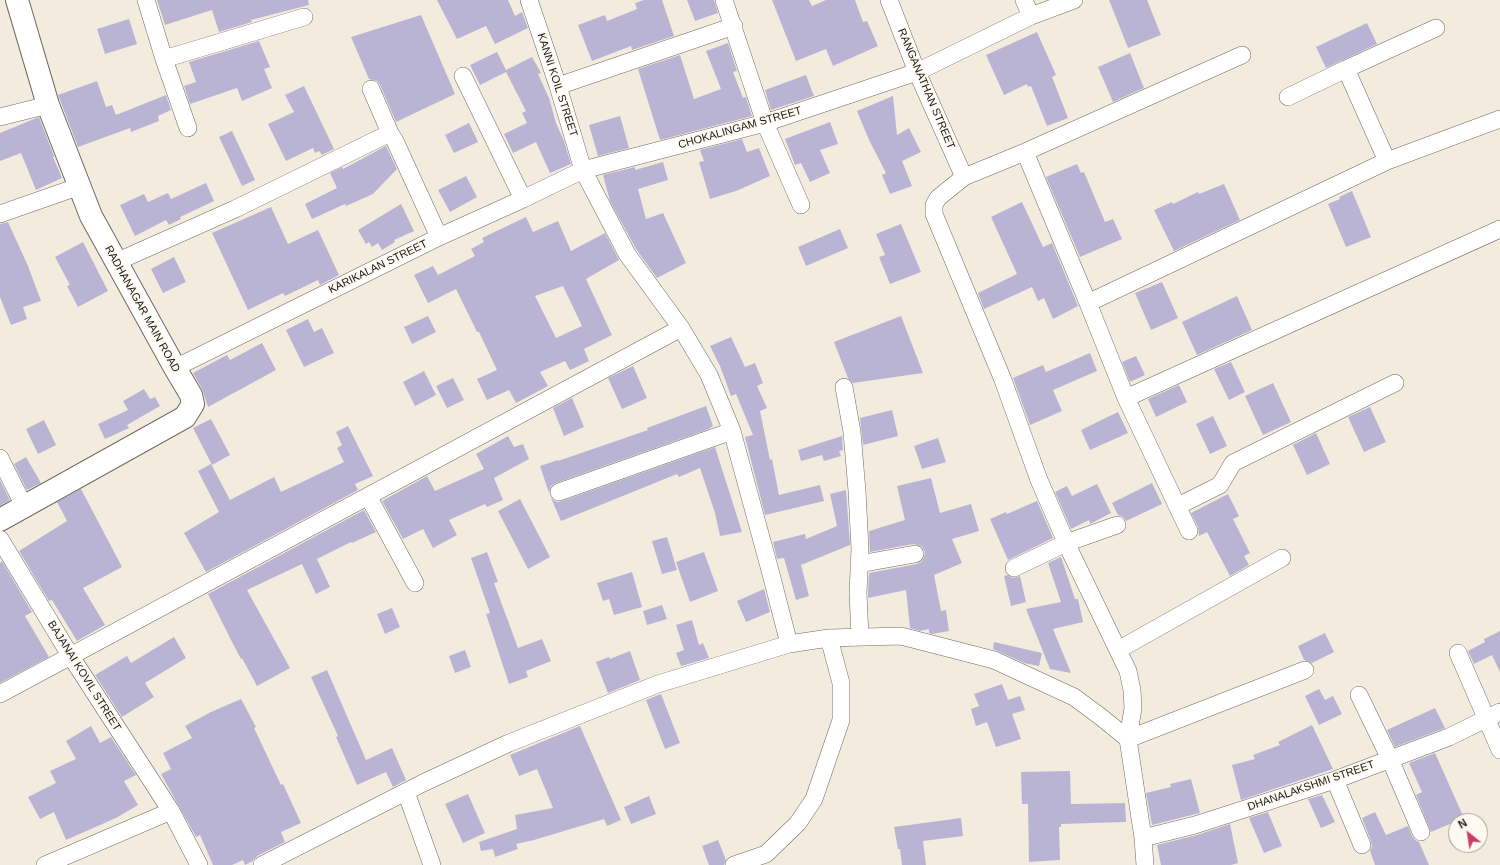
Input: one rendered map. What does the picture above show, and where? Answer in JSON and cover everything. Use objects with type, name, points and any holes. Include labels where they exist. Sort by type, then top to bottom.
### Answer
[{"type":"street","name":"RADHANAGAR MAIN ROAD","points":[[0,520],[185,417],[193,404],[191,395],[174,368],[91,216],[48,105],[17,0]]},
{"type":"street","points":[[146,0],[164,59],[188,128]]},
{"type":"street","name":"KANNI KOIL STREET","points":[[529,0],[558,86],[583,170],[627,254],[681,328],[709,375],[732,431],[789,644]]},
{"type":"street","points":[[724,0],[734,26],[765,123],[801,205]]},
{"type":"street","name":"RANGANATHAN STREET","points":[[888,0],[917,72],[964,177]]},
{"type":"street","points":[[1024,0],[1031,16]]},
{"type":"street","name":"CHOKALINGAM STREET","points":[[583,170],[765,123],[917,72],[1031,16],[1074,0]]},
{"type":"street","points":[[164,59],[304,17]]},
{"type":"street","points":[[558,86],[734,26]]},
{"type":"street","points":[[1288,97],[1436,28]]},
{"type":"street","points":[[1145,865],[1143,838],[1128,739],[1133,708],[1132,690],[1128,671],[1066,543],[1039,480],[1003,380],[934,214],[934,205],[938,198],[964,177],[1025,152],[1242,55]]},
{"type":"street","points":[[1346,69],[1387,161]]},
{"type":"street","points":[[463,76],[523,199]]},
{"type":"street","points":[[371,89],[390,133],[439,236]]},
{"type":"street","points":[[0,117],[48,105]]},
{"type":"street","points":[[1088,303],[1387,161],[1500,119]]},
{"type":"street","points":[[116,262],[235,209],[390,133]]},
{"type":"street","points":[[1025,152],[1126,398],[1178,506],[1188,531]]},
{"type":"street","name":"KARIKALAN STREET","points":[[174,368],[439,236],[523,199],[583,170]]},
{"type":"street","points":[[0,214],[80,186]]},
{"type":"street","points":[[1126,398],[1500,229]]},
{"type":"street","points":[[0,694],[70,655],[681,328]]},
{"type":"street","points":[[1178,506],[1220,485],[1233,463],[1395,383]]},
{"type":"street","points":[[844,387],[852,432],[857,491],[860,549],[858,593],[860,637]]},
{"type":"street","points":[[558,492],[732,431]]},
{"type":"street","points":[[0,458],[24,506]]},
{"type":"street","points":[[368,496],[415,583]]},
{"type":"street","points":[[1014,568],[1066,543],[1117,525]]},
{"type":"street","name":"BAJANAI KOVIL STREET","points":[[0,539],[70,655],[171,810],[199,865]]},
{"type":"street","points":[[859,564],[915,554]]},
{"type":"street","points":[[1118,650],[1282,558]]},
{"type":"street","points":[[262,865],[406,792],[509,743],[658,684],[789,644],[829,638],[901,636],[994,660],[1074,697],[1128,739]]},
{"type":"street","points":[[734,865],[766,854],[798,823],[814,799],[841,720],[841,683],[829,638]]},
{"type":"street","points":[[1458,653],[1493,715],[1500,750]]},
{"type":"street","points":[[1128,739],[1305,670]]},
{"type":"street","points":[[1359,695],[1390,759],[1421,832]]},
{"type":"street","name":"DHANALAKSHMI STREET","points":[[1143,838],[1195,825],[1335,780],[1449,737],[1493,715]]},
{"type":"street","points":[[1335,780],[1362,845]]},
{"type":"street","points":[[406,792],[432,865]]},
{"type":"street","points":[[45,865],[171,810]]},
{"type":"building","points":[[157,0],[308,0],[309,5],[251,20],[252,22],[219,32],[212,10],[165,25]]},
{"type":"building","points":[[437,0],[508,0],[515,16],[522,12],[528,28],[495,44],[486,26],[457,39]]},
{"type":"building","points":[[644,0],[662,0],[674,36],[632,50],[631,46],[592,61],[578,25],[605,15],[607,21],[637,9],[635,3]]},
{"type":"building","points":[[687,0],[714,0],[718,13],[695,21]]},
{"type":"building","points":[[772,0],[809,0],[812,6],[826,0],[855,0],[863,22],[867,21],[878,46],[833,66],[826,49],[796,61]]},
{"type":"building","points":[[1109,0],[1147,0],[1161,35],[1128,48]]},
{"type":"building","points":[[421,15],[455,94],[396,122],[380,85],[377,81],[369,79],[351,37]]},
{"type":"building","points":[[129,19],[137,44],[105,54],[97,29]]},
{"type":"building","points":[[1367,23],[1377,44],[1326,68],[1316,47]]},
{"type":"building","points":[[1037,32],[1056,75],[1052,77],[1068,118],[1047,126],[1031,86],[1028,87],[1027,84],[1004,95],[986,55]]},
{"type":"building","points":[[259,41],[270,67],[264,69],[272,88],[242,101],[237,88],[190,104],[184,86],[196,82],[189,62]]},
{"type":"building","points":[[728,43],[737,71],[733,72],[743,98],[746,97],[752,116],[660,140],[638,69],[680,55],[694,99],[721,89],[706,51]]},
{"type":"building","points":[[497,52],[506,70],[532,57],[541,73],[538,74],[549,98],[556,123],[564,141],[571,164],[550,173],[536,142],[513,153],[504,134],[527,123],[522,113],[526,111],[506,72],[480,85],[470,65]]},
{"type":"building","points":[[1130,53],[1144,88],[1113,102],[1098,67]]},
{"type":"building","points":[[806,75],[814,96],[771,110],[765,90]]},
{"type":"building","points":[[97,81],[106,107],[112,105],[116,115],[166,95],[171,110],[158,116],[159,121],[131,132],[130,128],[78,147],[58,95]]},
{"type":"building","points":[[304,86],[334,149],[322,155],[319,151],[315,153],[313,148],[286,161],[268,124],[294,112],[285,95]]},
{"type":"building","points":[[893,96],[897,135],[909,128],[921,152],[902,161],[912,186],[890,194],[882,175],[886,173],[869,140],[857,111]]},
{"type":"building","points":[[620,116],[629,148],[598,156],[589,125]]},
{"type":"building","points":[[39,117],[62,178],[36,190],[21,153],[0,161],[0,133]]},
{"type":"building","points":[[830,122],[838,144],[820,150],[830,173],[810,182],[801,163],[795,165],[785,139]]},
{"type":"building","points":[[469,123],[478,142],[454,153],[445,135]]},
{"type":"building","points":[[232,131],[255,180],[242,186],[219,137]]},
{"type":"building","points":[[742,139],[747,152],[759,148],[770,176],[736,191],[710,199],[699,162],[704,161],[700,150]]},
{"type":"building","points":[[386,146],[397,169],[373,194],[346,206],[345,204],[312,219],[305,204],[337,188],[330,173],[342,167],[343,169]]},
{"type":"building","points":[[663,162],[668,180],[638,189],[646,219],[663,213],[686,263],[657,278],[636,249],[610,201],[603,175],[635,167],[635,170]]},
{"type":"building","points":[[1077,164],[1081,173],[1084,172],[1105,222],[1113,219],[1122,239],[1080,257],[1046,177]]},
{"type":"building","points":[[466,176],[477,197],[450,212],[438,190]]},
{"type":"building","points":[[206,183],[214,201],[180,217],[181,219],[169,225],[166,220],[135,236],[120,205],[144,194],[148,202],[168,193],[171,199]]},
{"type":"building","points":[[1224,184],[1240,220],[1174,251],[1154,210],[1172,202],[1173,204],[1198,192],[1199,194]]},
{"type":"building","points":[[1352,191],[1371,237],[1346,247],[1328,204],[1340,199],[1339,197]]},
{"type":"building","points":[[1022,202],[1043,247],[1052,243],[1078,306],[1053,319],[1044,298],[1038,301],[1032,287],[984,309],[978,293],[1017,274],[991,217]]},
{"type":"building","points":[[401,204],[414,231],[394,240],[395,242],[382,250],[378,243],[372,247],[369,242],[366,244],[358,230]]},
{"type":"building","points":[[271,207],[288,244],[318,230],[339,275],[320,285],[318,280],[285,296],[283,293],[248,310],[212,233]]},
{"type":"building","points":[[526,217],[533,232],[558,221],[571,251],[605,233],[619,260],[586,279],[612,335],[584,349],[589,361],[570,370],[565,361],[540,372],[548,386],[516,403],[509,390],[487,400],[477,379],[497,370],[456,289],[428,303],[414,275],[433,266],[438,275],[475,256],[471,249],[484,242],[482,238]],"holes":[[[563,286],[582,326],[556,338],[535,296]]]},
{"type":"building","points":[[8,222],[28,266],[41,301],[23,307],[27,319],[11,325],[0,297],[0,224]]},
{"type":"building","points":[[901,224],[921,272],[890,284],[879,257],[885,255],[876,234]]},
{"type":"building","points":[[840,229],[848,248],[806,266],[798,247]]},
{"type":"building","points":[[83,242],[108,291],[78,307],[67,286],[70,285],[55,257]]},
{"type":"building","points":[[174,257],[186,282],[163,293],[151,269]]},
{"type":"building","points":[[1162,282],[1178,318],[1151,330],[1135,293]]},
{"type":"building","points":[[1237,296],[1252,330],[1197,355],[1182,322]]},
{"type":"building","points":[[428,316],[436,332],[412,344],[404,327]]},
{"type":"building","points":[[901,316],[923,373],[853,383],[848,378],[834,342]]},
{"type":"building","points":[[308,319],[314,332],[322,328],[334,353],[304,367],[286,330]]},
{"type":"building","points":[[731,337],[745,367],[755,363],[763,383],[757,386],[767,408],[760,411],[779,495],[820,485],[824,501],[765,515],[745,437],[753,435],[736,394],[731,396],[720,366],[710,346]]},
{"type":"building","points":[[262,343],[276,370],[208,407],[202,389],[193,373],[227,355],[230,360]]},
{"type":"building","points":[[1090,353],[1097,371],[1053,390],[1062,411],[1030,425],[1013,378],[1043,365],[1046,372]]},
{"type":"building","points":[[1136,356],[1145,375],[1130,382],[1122,362]]},
{"type":"building","points":[[1231,362],[1245,392],[1229,400],[1214,369]]},
{"type":"building","points":[[633,366],[647,398],[622,409],[608,378]]},
{"type":"building","points":[[424,371],[436,395],[415,406],[403,382]]},
{"type":"building","points":[[453,378],[464,400],[447,408],[436,386]]},
{"type":"building","points":[[1273,383],[1291,422],[1263,435],[1245,396]]},
{"type":"building","points":[[1179,385],[1187,402],[1156,417],[1148,399]]},
{"type":"building","points":[[144,389],[150,399],[155,397],[160,406],[127,425],[129,428],[105,439],[98,424],[128,410],[123,401]]},
{"type":"building","points":[[572,398],[584,427],[564,436],[553,408]]},
{"type":"building","points":[[706,406],[713,426],[709,429],[556,483],[551,486],[549,493],[540,466],[648,430],[647,428]]},
{"type":"building","points":[[1370,407],[1386,442],[1364,452],[1348,417]]},
{"type":"building","points":[[892,410],[898,436],[863,445],[860,418]]},
{"type":"building","points":[[1118,412],[1128,433],[1090,450],[1081,430]]},
{"type":"building","points":[[1213,416],[1227,446],[1210,454],[1196,424]]},
{"type":"building","points":[[211,419],[230,455],[212,465],[193,428]]},
{"type":"building","points":[[44,420],[56,445],[38,454],[26,429]]},
{"type":"building","points":[[348,426],[373,476],[355,484],[358,490],[206,572],[184,533],[219,512],[198,471],[211,464],[230,500],[274,477],[281,492],[344,462],[337,448],[342,445],[336,432]]},
{"type":"building","points":[[1316,433],[1330,464],[1307,475],[1293,445]]},
{"type":"building","points":[[508,436],[514,447],[523,444],[529,459],[494,478],[503,500],[487,507],[485,504],[449,520],[457,535],[433,548],[423,529],[403,539],[382,501],[427,476],[435,491],[484,469],[476,454]]},
{"type":"building","points":[[842,436],[843,450],[839,451],[841,456],[824,461],[822,455],[801,461],[798,450]]},
{"type":"building","points":[[938,438],[946,462],[922,469],[914,446]]},
{"type":"building","points":[[715,447],[742,532],[720,536],[715,513],[700,468],[679,477],[677,474],[561,521],[551,498],[557,502],[562,501]]},
{"type":"building","points":[[26,457],[41,483],[27,490],[14,464]]},
{"type":"building","points":[[931,478],[940,513],[971,504],[979,531],[952,539],[962,563],[934,575],[941,611],[946,610],[949,631],[932,634],[929,633],[929,629],[920,631],[910,628],[906,590],[868,598],[869,573],[917,564],[924,558],[925,552],[922,547],[913,544],[870,552],[869,531],[905,520],[897,486]]},
{"type":"building","points":[[0,480],[10,500],[0,506]]},
{"type":"building","points":[[1152,483],[1162,504],[1126,521],[1123,517],[1118,515],[1112,503]]},
{"type":"building","points":[[1097,484],[1111,513],[1090,524],[1089,520],[1071,529],[1055,492],[1067,486],[1072,496]]},
{"type":"building","points":[[81,489],[122,567],[83,588],[105,625],[77,641],[52,600],[49,601],[19,551],[67,521],[57,502]]},
{"type":"building","points":[[846,490],[850,545],[801,565],[809,596],[796,600],[784,558],[777,559],[773,542],[805,534],[806,539],[837,526],[830,494]]},
{"type":"building","points":[[1228,494],[1239,516],[1233,519],[1250,553],[1244,556],[1249,565],[1230,576],[1207,532],[1199,536],[1198,527],[1191,513]]},
{"type":"building","points":[[520,499],[550,557],[528,569],[498,511]]},
{"type":"building","points":[[1037,501],[1053,538],[1008,560],[990,519],[1006,512],[1007,514]]},
{"type":"building","points":[[364,510],[376,532],[352,543],[351,542],[317,559],[330,587],[316,594],[302,564],[247,590],[290,668],[257,686],[233,644],[208,594]]},
{"type":"building","points":[[667,537],[677,570],[662,574],[652,541]]},
{"type":"building","points":[[487,552],[498,582],[494,583],[518,648],[542,639],[551,661],[526,671],[528,677],[509,684],[486,614],[490,613],[471,558]]},
{"type":"building","points":[[704,552],[718,591],[690,602],[676,562]]},
{"type":"building","points":[[1061,557],[1075,599],[1078,599],[1083,622],[1053,629],[1071,673],[1050,669],[1026,609],[1061,602],[1048,563]]},
{"type":"building","points":[[2,561],[32,612],[25,616],[49,657],[0,683],[0,563]]},
{"type":"building","points":[[632,572],[642,607],[614,615],[609,599],[603,601],[597,583]]},
{"type":"building","points":[[1007,575],[1013,578],[1020,576],[1026,602],[1011,606],[1004,576]]},
{"type":"building","points":[[764,589],[770,612],[746,622],[737,601]]},
{"type":"building","points":[[662,605],[667,619],[647,625],[643,611]]},
{"type":"building","points":[[392,608],[400,627],[385,634],[377,614]]},
{"type":"building","points":[[692,620],[699,645],[703,643],[709,658],[681,666],[676,653],[684,650],[676,625]]},
{"type":"building","points":[[1500,631],[1500,672],[1492,655],[1474,664],[1468,651],[1485,642],[1484,639]]},
{"type":"building","points":[[1325,633],[1334,652],[1312,663],[1304,660],[1298,646]]},
{"type":"building","points":[[174,637],[186,658],[145,683],[154,697],[122,717],[95,675],[127,656],[131,663]]},
{"type":"building","points":[[994,642],[1042,653],[1039,666],[1024,663],[993,649]]},
{"type":"building","points":[[465,650],[471,667],[455,673],[449,656]]},
{"type":"building","points":[[630,651],[640,680],[608,693],[596,662],[609,657],[610,659]]},
{"type":"building","points":[[327,670],[366,760],[392,748],[406,780],[393,787],[386,772],[357,785],[336,737],[338,736],[311,677]]},
{"type":"building","points":[[1002,684],[1008,700],[1020,696],[1025,710],[1012,714],[1021,739],[996,747],[987,722],[976,726],[971,709],[979,706],[974,694]]},
{"type":"building","points":[[1319,689],[1325,700],[1333,696],[1342,714],[1319,725],[1305,696]]},
{"type":"building","points":[[661,694],[680,743],[665,749],[646,700]]},
{"type":"building","points":[[241,699],[256,727],[254,728],[281,785],[283,784],[301,823],[281,832],[285,842],[257,856],[253,861],[245,865],[243,860],[232,865],[213,865],[200,835],[196,837],[161,774],[171,769],[163,753],[192,738],[185,726],[211,712]]},
{"type":"building","points":[[1435,708],[1445,728],[1395,747],[1387,730]]},
{"type":"building","points":[[1312,725],[1333,769],[1241,800],[1232,765],[1255,759],[1253,755],[1280,745],[1278,742]]},
{"type":"building","points":[[91,726],[100,743],[111,737],[136,775],[124,781],[138,805],[116,818],[66,840],[54,812],[40,819],[28,797],[56,783],[50,771],[76,759],[66,741]]},
{"type":"building","points":[[580,726],[621,820],[607,826],[604,819],[516,844],[518,849],[495,857],[493,849],[481,851],[479,842],[517,829],[515,815],[553,808],[537,769],[519,776],[510,755]]},
{"type":"building","points":[[1435,753],[1462,813],[1448,813],[1448,825],[1431,832],[1416,795],[1422,792],[1409,763]]},
{"type":"building","points":[[1070,771],[1071,804],[1125,803],[1126,822],[1061,824],[1061,827],[1059,827],[1060,860],[1029,862],[1028,804],[1022,804],[1021,772]]},
{"type":"building","points":[[1191,779],[1200,813],[1152,825],[1146,793],[1171,787],[1170,784]]},
{"type":"building","points":[[468,794],[485,833],[463,843],[445,804]]},
{"type":"building","points":[[1322,795],[1335,822],[1321,828],[1308,799]]},
{"type":"building","points":[[649,796],[656,814],[631,824],[624,807]]},
{"type":"building","points":[[1268,812],[1282,846],[1264,853],[1249,818]]},
{"type":"building","points":[[1375,812],[1386,835],[1408,826],[1412,836],[1419,842],[1429,865],[1375,865],[1370,851],[1372,847],[1371,841],[1362,818]]},
{"type":"building","points":[[961,818],[963,836],[923,841],[926,865],[902,865],[900,849],[898,849],[894,827]]},
{"type":"building","points":[[1230,824],[1238,863],[1231,865],[1161,865],[1157,845],[1197,835]]},
{"type":"building","points":[[718,840],[726,860],[724,865],[709,865],[702,846]]}]
